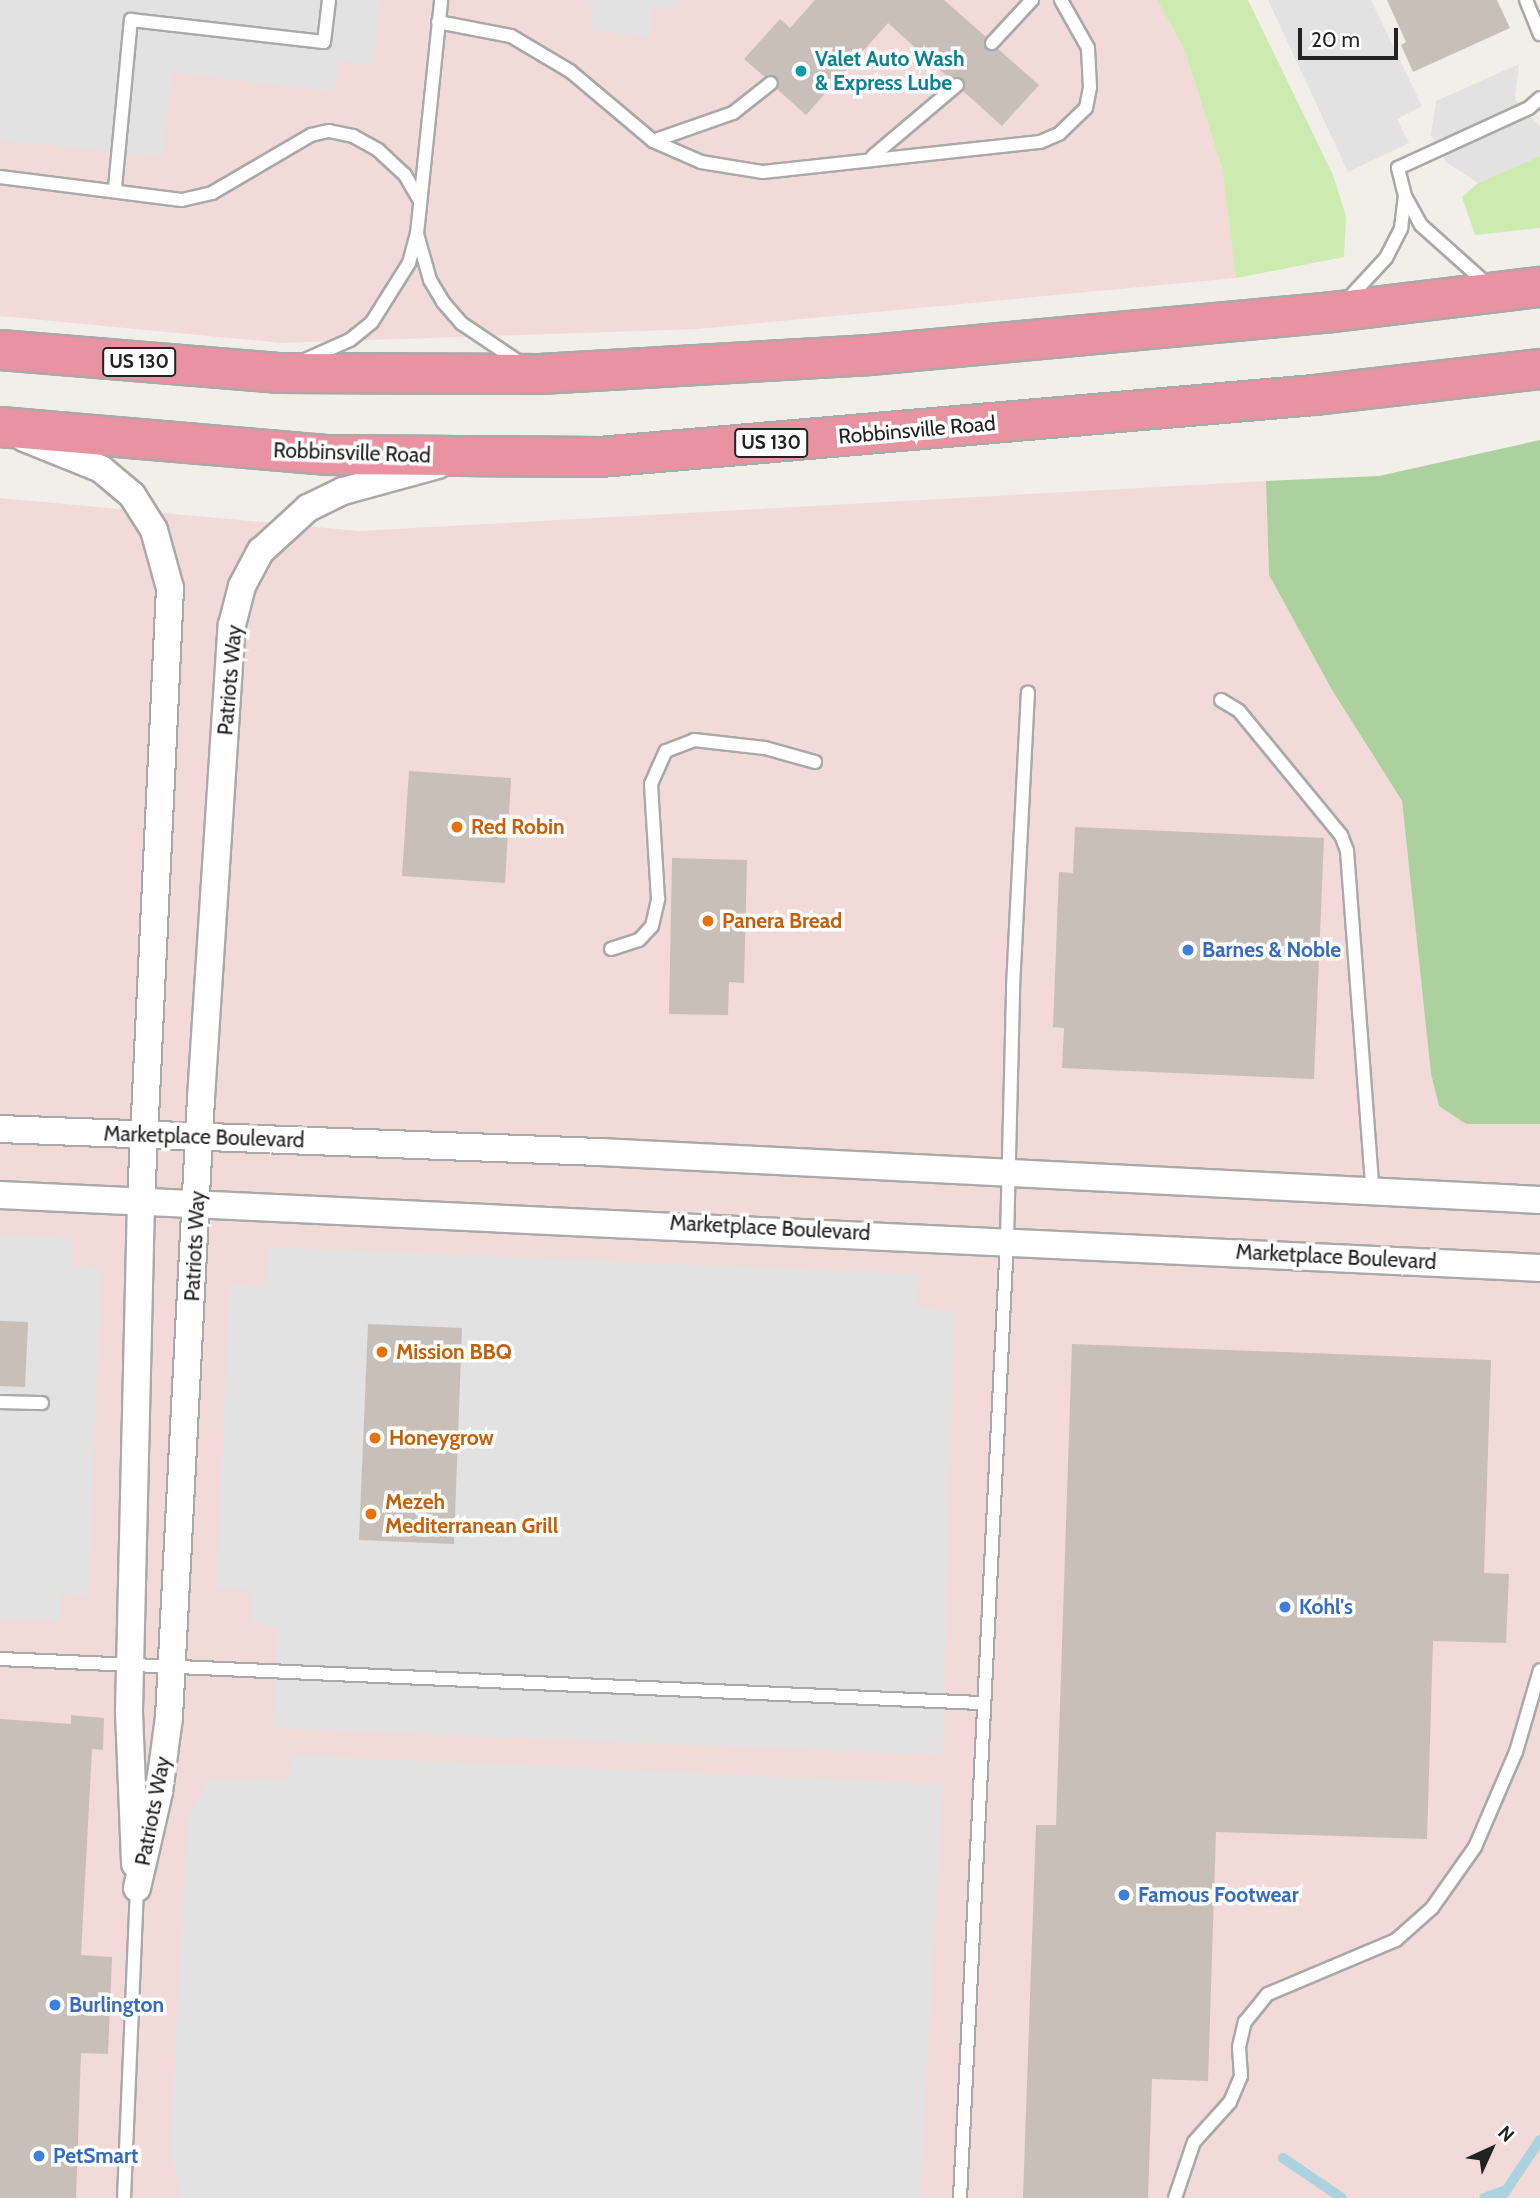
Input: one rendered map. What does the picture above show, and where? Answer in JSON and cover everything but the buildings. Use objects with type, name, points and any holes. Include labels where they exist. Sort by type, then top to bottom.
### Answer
[{"type":"highway","name":"US 130","points":[[0,351],[278,373],[540,374],[870,355],[1332,312],[1540,286]]},
{"type":"highway","name":"Robbinsville Road","points":[[0,428],[215,448],[600,457],[1315,395],[1540,369]]},
{"type":"street","name":"Patriots Way","points":[[0,428],[101,469],[132,495],[154,530],[170,588],[141,1201],[129,1797],[137,1888]]},
{"type":"street","name":"Patriots Way","points":[[137,1888],[159,1792],[172,1668],[200,1135],[232,625],[242,586],[261,551],[308,508],[343,491],[470,456]]},
{"type":"street","name":"Marketplace Boulevard","points":[[0,1129],[200,1135],[1540,1200]]},
{"type":"street","name":"Marketplace Boulevard","points":[[0,1195],[1007,1239],[1540,1268]]},
{"type":"lane","points":[[115,188],[131,20],[324,42],[329,0]]},
{"type":"lane","points":[[278,373],[350,340],[372,322],[389,301],[417,234],[440,0]]},
{"type":"lane","points":[[992,43],[1032,0]]},
{"type":"lane","points":[[438,22],[510,36],[538,49],[653,141],[701,162],[763,172],[870,158],[1040,142],[1074,123],[1086,108],[1090,87],[1088,48],[1060,0]]},
{"type":"lane","points":[[1526,0],[1540,34]]},
{"type":"lane","points":[[653,141],[733,113],[771,83]]},
{"type":"lane","points":[[870,158],[899,138],[957,85]]},
{"type":"lane","points":[[1497,292],[1438,244],[1405,196],[1398,168],[1529,108],[1540,98]]},
{"type":"lane","points":[[0,177],[115,188],[183,200],[212,193],[311,135],[329,131],[353,136],[377,150],[405,175],[421,201]]},
{"type":"lane","points":[[1332,312],[1363,286],[1386,258],[1401,228],[1405,196]]},
{"type":"lane","points":[[417,234],[430,280],[461,323],[540,374]]},
{"type":"lane","points":[[960,2198],[982,1703],[1010,1173],[1013,987],[1028,692]]},
{"type":"lane","points":[[1222,700],[1239,711],[1340,835],[1347,851],[1373,1193]]},
{"type":"lane","points":[[611,949],[639,940],[652,926],[658,899],[651,784],[666,751],[694,740],[765,748],[815,762]]},
{"type":"lane","points":[[0,1402],[42,1403]]},
{"type":"lane","points":[[0,1659],[982,1703]]},
{"type":"lane","points":[[1175,2198],[1194,2142],[1230,2102],[1241,2076],[1239,2047],[1245,2022],[1268,1994],[1395,1940],[1432,1908],[1475,1847],[1516,1752],[1540,1671]]},
{"type":"lane","points":[[124,2198],[137,1888]]},
{"type":"shaded area","points":[[0,0],[1157,0],[1185,51],[1222,169],[1236,278],[697,329],[282,343],[0,316]]},
{"type":"shaded area","points":[[0,0],[379,0],[374,64],[339,61],[334,92],[171,72],[164,157],[0,140]]},
{"type":"shaded area","points":[[575,0],[681,0],[680,8],[651,7],[650,36],[592,31],[593,2]]},
{"type":"shaded area","points":[[1268,0],[1371,0],[1422,106],[1397,119],[1409,143],[1348,172]]},
{"type":"shaded area","points":[[1519,64],[1515,99],[1540,127],[1540,156],[1478,183],[1446,162],[1431,135],[1436,101]]},
{"type":"shaded area","points":[[1266,481],[1269,575],[1332,690],[1402,801],[1431,1074],[1439,1106],[1466,1124],[1540,1124],[1540,2198],[0,2198],[0,498],[359,531]]},
{"type":"shaded area","points":[[0,1235],[72,1238],[73,1265],[102,1268],[88,1596],[61,1594],[61,1621],[0,1619]]},
{"type":"shaded area","points":[[270,1247],[919,1274],[917,1307],[954,1311],[943,1755],[273,1728],[278,1626],[251,1623],[251,1590],[216,1589],[230,1284],[265,1287]]},
{"type":"shaded area","points":[[292,1755],[943,1784],[920,2198],[181,2198],[170,2149],[188,1816],[209,1779],[289,1780]]},
{"type":"green space","points":[[1157,0],[1248,0],[1333,175],[1346,216],[1344,257],[1236,278],[1222,169],[1185,51]]},
{"type":"green space","points":[[1540,156],[1540,228],[1475,235],[1462,197],[1478,183]]},
{"type":"green space","points":[[1540,440],[1540,1124],[1466,1124],[1439,1106],[1431,1074],[1402,801],[1332,690],[1269,575],[1266,481],[1379,476]]},
{"type":"waterway","points":[[1501,2198],[1540,2140]]},
{"type":"waterway","points":[[1283,2158],[1342,2198]]},
{"type":"waterway","points":[[1484,2198],[1506,2190]]},
{"type":"place","name":"Valet Auto Wash & Express Lube","points":[[801,71]]},
{"type":"place","name":"Red Robin","points":[[457,827]]},
{"type":"place","name":"Panera Bread","points":[[708,921]]},
{"type":"place","name":"Barnes & Noble","points":[[1188,950]]},
{"type":"place","name":"Mission BBQ","points":[[382,1352]]},
{"type":"place","name":"Honeygrow","points":[[375,1438]]},
{"type":"place","name":"Mezeh Mediterranean Grill","points":[[371,1514]]},
{"type":"place","name":"Kohl's","points":[[1285,1607]]},
{"type":"place","name":"Famous Footwear","points":[[1124,1895]]},
{"type":"place","name":"Burlington","points":[[55,2005]]},
{"type":"place","name":"PetSmart","points":[[39,2156]]}]
